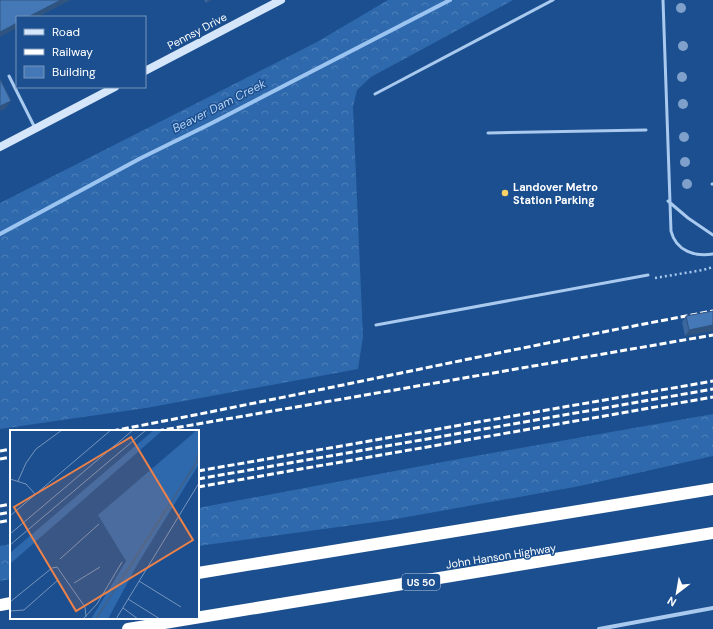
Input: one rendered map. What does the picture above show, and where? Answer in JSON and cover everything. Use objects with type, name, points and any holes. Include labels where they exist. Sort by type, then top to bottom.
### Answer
[{"type":"highway","points":[[199,573],[713,489]]},
{"type":"highway","name":"John Hanson Highway","points":[[199,617],[713,534]]},
{"type":"highway","points":[[0,605],[10,603]]},
{"type":"highway","name":"John Hanson Highway","points":[[128,629],[190,619]]},
{"type":"main road","name":"Pennsy Drive","points":[[146,70],[281,0]]},
{"type":"main road","points":[[0,147],[113,88]]},
{"type":"street","points":[[599,629],[713,608]]},
{"type":"lane","points":[[375,94],[553,0]]},
{"type":"lane","points":[[663,0],[668,201],[671,231],[675,241],[684,249],[693,254],[699,256],[713,254]]},
{"type":"lane","points":[[9,76],[35,129]]},
{"type":"lane","points":[[488,133],[646,130]]},
{"type":"lane","points":[[668,201],[688,218],[713,235]]},
{"type":"lane","points":[[376,325],[648,275]]},
{"type":"path","points":[[655,278],[713,267]]},
{"type":"green space","points":[[388,0],[513,0],[371,77],[357,90],[353,107],[363,337],[358,369],[146,408],[0,429],[0,203],[317,42]]},
{"type":"green space","points":[[713,414],[713,456],[580,486],[390,520],[199,546],[199,508],[464,458]]},
{"type":"green space","points":[[10,544],[10,579],[0,581],[0,546]]},
{"type":"building","points":[[0,0],[61,0],[30,16],[16,16],[16,24],[0,32]]},
{"type":"building","points":[[0,79],[11,101],[0,106]]},
{"type":"building","points":[[713,311],[713,325],[689,330],[686,316]]},
{"type":"waterway","name":"Beaver Dam Creek","points":[[0,234],[141,158],[450,0]]},
{"type":"railway","points":[[117,430],[713,311]]},
{"type":"railway","points":[[163,430],[713,335]]},
{"type":"railway","points":[[199,471],[713,381]]},
{"type":"railway","points":[[199,479],[713,389]]},
{"type":"railway","points":[[199,487],[713,397]]},
{"type":"railway","points":[[0,451],[10,449]]},
{"type":"railway","points":[[0,459],[10,457]]},
{"type":"railway","points":[[0,506],[10,504]]},
{"type":"railway","points":[[0,514],[10,512]]},
{"type":"railway","points":[[0,522],[10,520]]},
{"type":"place","name":"Landover Metro Station Parking","points":[[505,193]]}]
